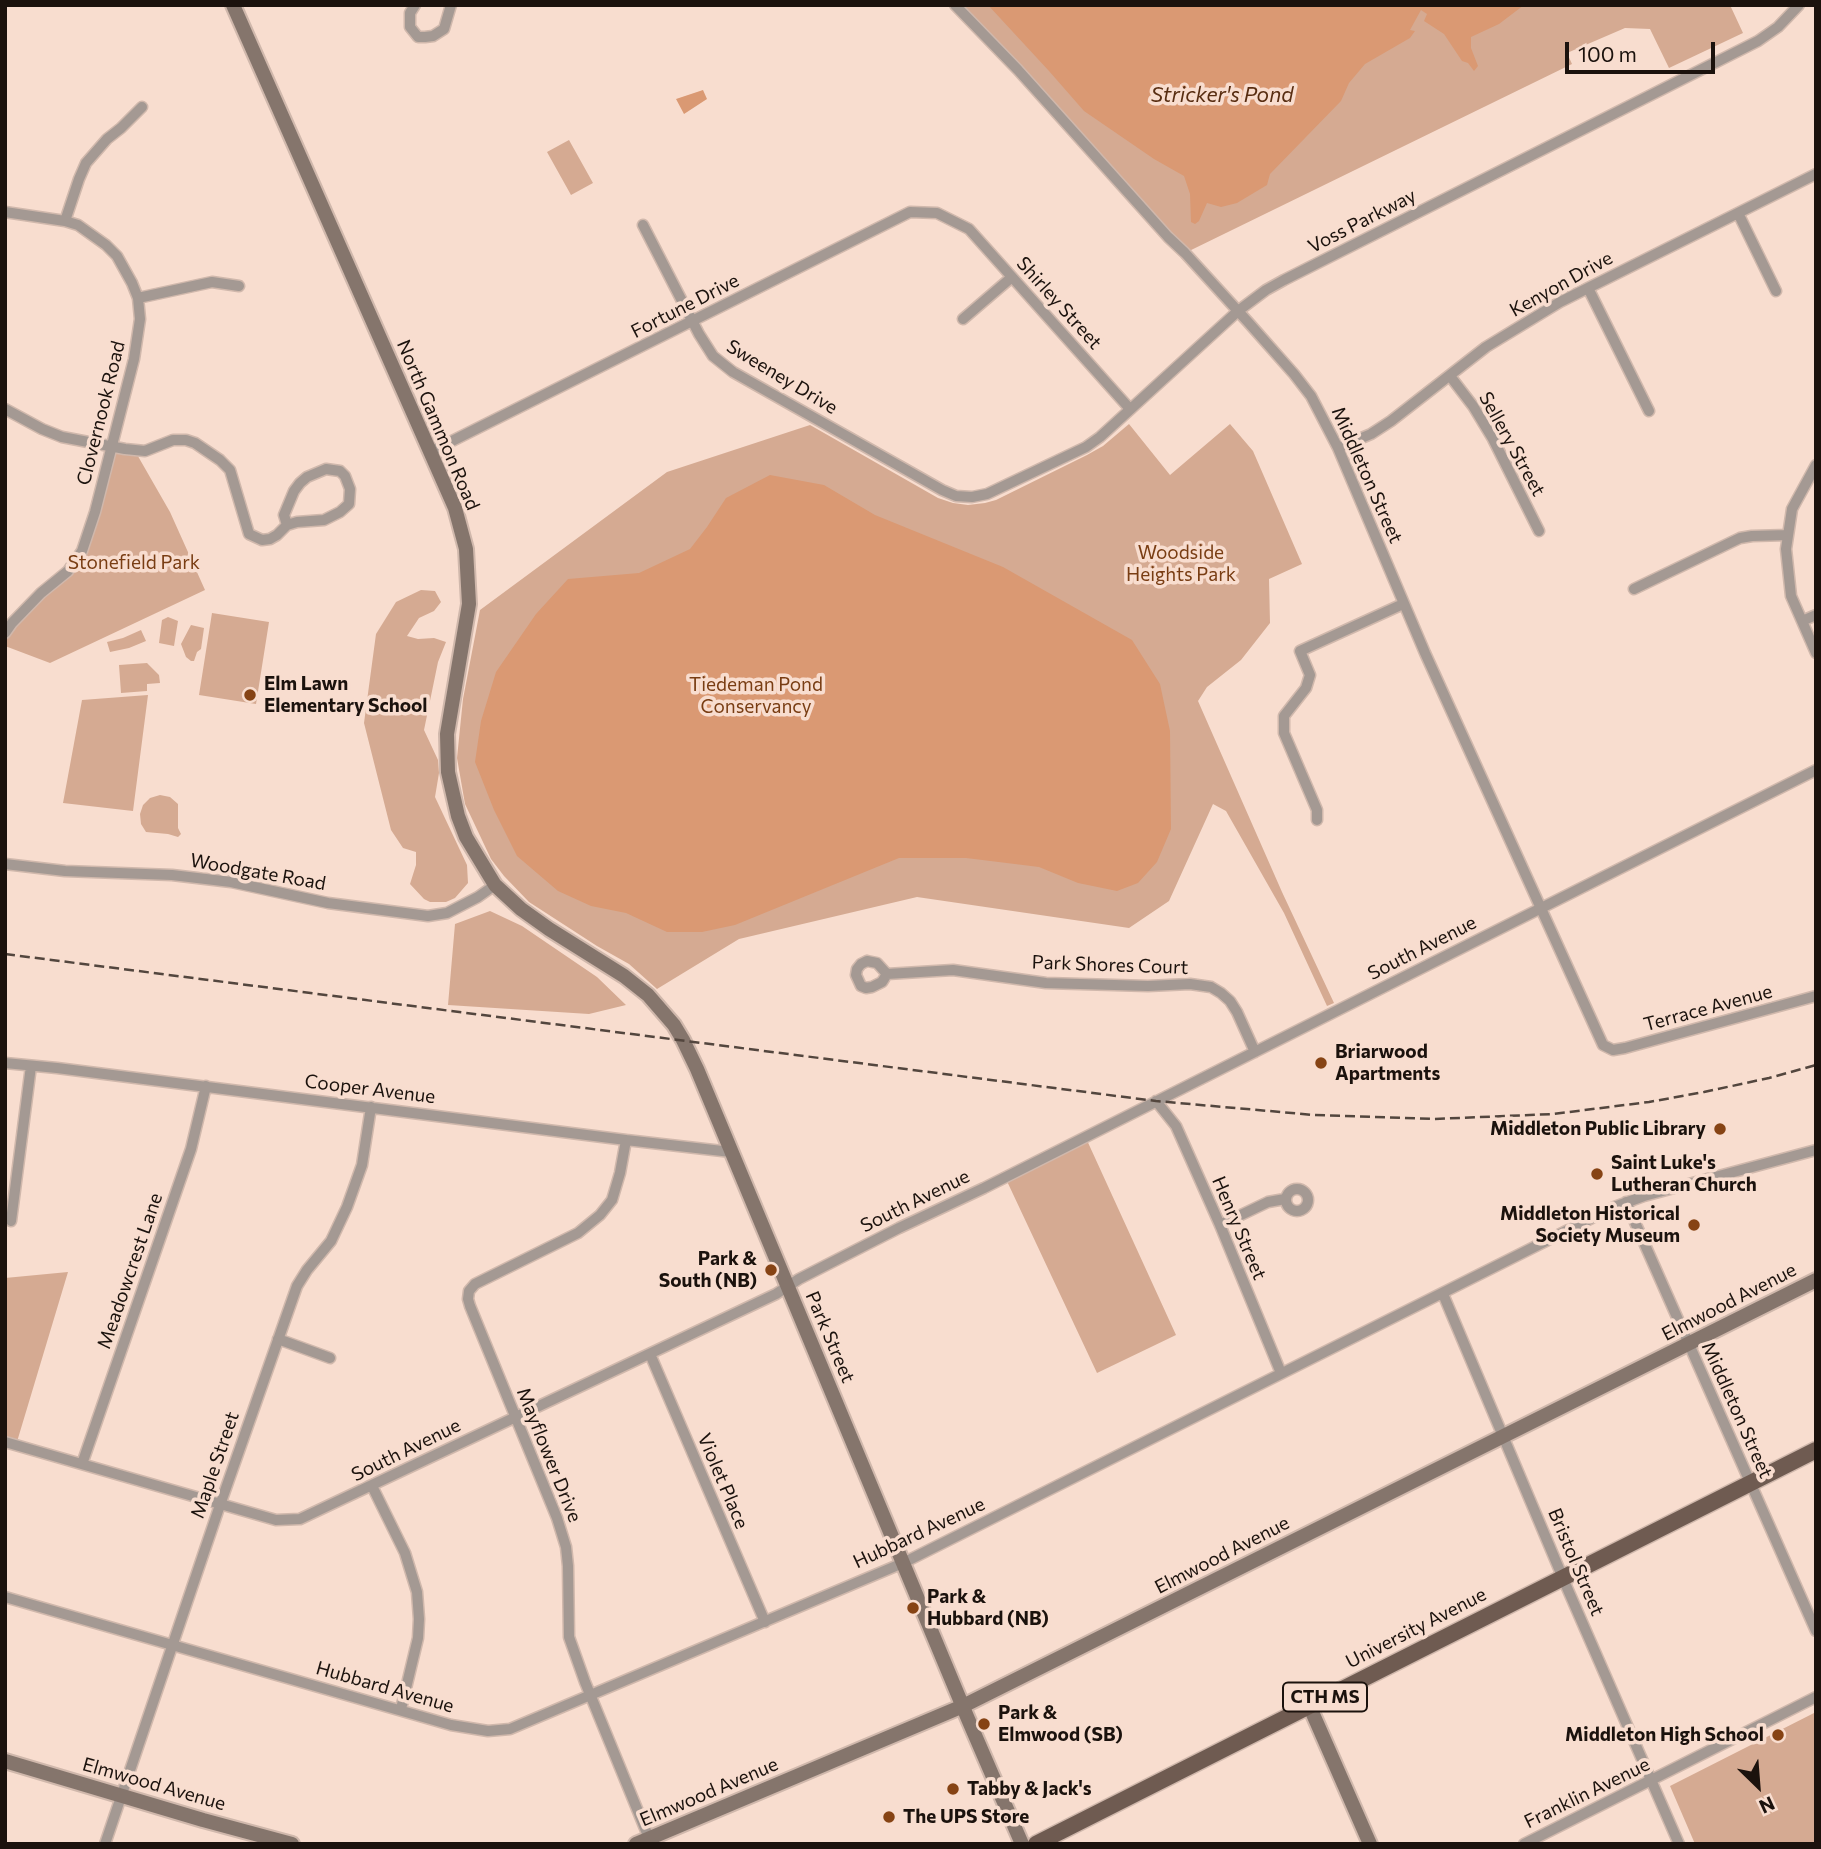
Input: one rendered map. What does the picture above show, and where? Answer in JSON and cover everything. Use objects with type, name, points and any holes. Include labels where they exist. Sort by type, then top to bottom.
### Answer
[{"type":"main road","name":"North Gammon Road","points":[[233,5],[455,508],[467,561],[469,604],[447,734],[448,772],[458,816],[466,837],[495,885],[521,909]]},
{"type":"main road","name":"Park Street","points":[[521,909],[624,976],[648,995],[661,1008],[683,1040],[1022,1844]]},
{"type":"main road","name":"Elmwood Avenue","points":[[645,1842],[962,1706],[1816,1280]]},
{"type":"main road","name":"University Avenue","points":[[1036,1844],[1816,1450]]},
{"type":"main road","points":[[1310,1705],[1370,1844]]},
{"type":"main road","name":"Elmwood Avenue","points":[[5,1761],[292,1844]]},
{"type":"street","points":[[415,5],[410,13],[410,27],[418,37],[433,36],[444,29],[449,5]]},
{"type":"street","name":"Middleton Street","points":[[955,5],[1018,70],[1238,311],[1311,396],[1338,448],[1403,604],[1603,1045],[1610,1049]]},
{"type":"street","name":"Voss Parkway","points":[[964,497],[987,494],[1086,447],[1238,311],[1283,280],[1758,41],[1778,27],[1799,5]]},
{"type":"street","points":[[65,220],[86,163],[107,139],[142,107]]},
{"type":"street","name":"Kenyon Drive","points":[[1338,448],[1371,434],[1391,421],[1486,347],[1560,302],[1816,174]]},
{"type":"street","name":"Clovernook Road","points":[[5,212],[65,220],[88,232],[117,256],[125,269],[138,298],[140,319],[138,338],[112,446],[82,551],[68,571],[21,613],[5,633]]},
{"type":"street","name":"Fortune Drive","points":[[430,452],[910,212],[937,213],[959,224]]},
{"type":"street","points":[[1738,213],[1776,290]]},
{"type":"street","name":"Shirley Street","points":[[959,224],[969,229],[1130,409]]},
{"type":"street","name":"Sweeney Drive","points":[[643,225],[713,356],[733,372],[942,490],[964,497]]},
{"type":"street","points":[[963,319],[1012,277]]},
{"type":"street","points":[[138,298],[212,282],[239,286]]},
{"type":"street","points":[[1588,288],[1649,411]]},
{"type":"street","name":"Sellery Street","points":[[1450,376],[1493,439],[1539,531]]},
{"type":"street","points":[[5,409],[42,429],[62,436],[112,446],[145,451],[173,440],[195,443],[230,470],[246,528],[249,534],[262,540],[277,535],[287,525],[317,522],[340,512],[349,504],[351,497],[349,482],[345,476],[340,471],[326,469],[307,477],[294,491],[284,515],[287,525]]},
{"type":"street","points":[[1816,466],[1792,509],[1786,549],[1791,596],[1816,653]]},
{"type":"street","points":[[1634,589],[1740,538],[1788,535]]},
{"type":"street","points":[[1317,820],[1317,810],[1284,733],[1284,716],[1306,688],[1310,675],[1300,651],[1403,604]]},
{"type":"street","points":[[1802,621],[1816,615]]},
{"type":"street","name":"South Avenue","points":[[5,1442],[276,1520],[300,1519],[776,1294],[799,1279],[887,1234],[984,1188],[1816,770]]},
{"type":"street","name":"Woodgate Road","points":[[5,864],[65,872],[173,875],[208,879],[245,884],[328,903],[428,916],[447,913],[495,885]]},
{"type":"street","name":"Park Shores Court","points":[[887,974],[953,970],[1046,983],[1149,986],[1190,984],[1211,987],[1222,993],[1237,1012],[1255,1052]]},
{"type":"street","name":"Terrace Avenue","points":[[1610,1049],[1625,1048],[1816,996]]},
{"type":"street","name":"Cooper Avenue","points":[[5,1063],[731,1152]]},
{"type":"street","points":[[11,1221],[31,1066]]},
{"type":"street","name":"Meadowcrest Lane","points":[[82,1464],[191,1149],[206,1087]]},
{"type":"street","name":"Henry Street","points":[[1156,1101],[1176,1126],[1281,1373]]},
{"type":"street","name":"Maple Street","points":[[105,1844],[297,1286],[331,1241],[347,1207],[362,1165],[371,1107]]},
{"type":"street","name":"Mayflower Drive","points":[[626,1140],[612,1200],[600,1215],[578,1233],[475,1284],[469,1291],[468,1299],[557,1518],[566,1547],[568,1566],[569,1637],[645,1842]]},
{"type":"street","name":"Hubbard Avenue","points":[[5,1597],[451,1725],[488,1731],[510,1729],[903,1563],[1626,1202],[1816,1150]]},
{"type":"street","points":[[1220,1225],[1268,1202],[1285,1199]]},
{"type":"street","name":"Middleton Street","points":[[1626,1202],[1816,1631]]},
{"type":"street","name":"Bristol Street","points":[[1443,1294],[1679,1844]]},
{"type":"street","points":[[278,1339],[330,1358]]},
{"type":"street","name":"Violet Place","points":[[650,1354],[765,1622]]},
{"type":"street","points":[[372,1486],[405,1553],[417,1592],[418,1638],[401,1709]]},
{"type":"street","name":"Franklin Avenue","points":[[1524,1844],[1816,1697]]},
{"type":"green space","points":[[955,5],[1730,5],[1743,33],[1669,68],[1650,29],[1625,28],[1567,53],[1572,64],[1185,253]]},
{"type":"green space","points":[[569,140],[593,183],[571,195],[547,152]]},
{"type":"green space","name":"Tiedeman Pond Conservancy","points":[[1129,424],[1170,475],[1230,424],[1253,451],[1302,564],[1269,579],[1270,623],[1241,660],[1207,687],[1198,701],[1334,1003],[1327,1006],[1284,913],[1226,811],[1213,804],[1169,901],[1129,928],[917,897],[739,939],[657,989],[629,964],[529,902],[491,859],[465,804],[457,758],[463,699],[480,610],[667,472],[810,425],[938,498],[968,505],[996,500],[1087,455],[1103,446]]},
{"type":"green space","name":"Stonefield Park","points":[[112,446],[135,451],[170,512],[205,590],[50,663],[5,646],[5,633],[82,551]]},
{"type":"green space","points":[[421,590],[435,591],[441,602],[434,611],[419,618],[407,636],[418,639],[434,638],[446,642],[438,662],[424,730],[438,760],[435,797],[467,865],[468,883],[455,898],[446,902],[430,902],[424,899],[410,884],[416,865],[416,852],[403,848],[391,830],[364,723],[376,634],[396,602]]},
{"type":"green space","points":[[212,613],[269,622],[256,704],[199,695]]},
{"type":"green space","points":[[168,617],[178,621],[174,646],[159,643],[162,620]]},
{"type":"green space","points":[[191,625],[204,628],[201,649],[194,661],[186,657],[181,644]]},
{"type":"green space","points":[[141,630],[146,641],[110,652],[107,642]]},
{"type":"green space","points":[[147,663],[159,675],[160,683],[147,684],[147,691],[121,693],[119,665]]},
{"type":"green space","points":[[148,695],[133,811],[63,803],[82,700]]},
{"type":"green space","points":[[160,795],[170,797],[178,804],[178,828],[181,834],[178,837],[146,832],[141,824],[143,805],[150,798]]},
{"type":"green space","points":[[490,911],[522,926],[597,977],[626,1005],[589,1014],[448,1005],[455,924]]},
{"type":"green space","points":[[1085,1136],[1176,1335],[1097,1373],[1005,1177]]},
{"type":"green space","points":[[68,1272],[16,1445],[5,1442],[5,1278]]},
{"type":"green space","name":"Middleton High School","points":[[1816,1712],[1816,1844],[1695,1844],[1670,1786]]},
{"type":"water","name":"Stricker's Pond","points":[[988,5],[1524,5],[1499,24],[1471,37],[1471,48],[1478,66],[1474,71],[1468,63],[1462,61],[1444,34],[1424,21],[1427,14],[1421,10],[1410,30],[1415,31],[1410,38],[1365,64],[1349,83],[1341,101],[1270,174],[1267,185],[1237,203],[1221,207],[1207,203],[1195,224],[1191,222],[1190,194],[1184,176],[1084,111]]},
{"type":"water","points":[[703,90],[707,99],[684,114],[676,99]]},
{"type":"water","name":"Tiedeman Pond Conservancy","points":[[770,475],[824,485],[875,515],[1003,567],[1132,640],[1160,684],[1170,731],[1171,829],[1157,862],[1138,883],[1117,891],[1078,883],[1039,867],[966,858],[899,858],[735,925],[702,932],[667,932],[626,913],[591,906],[558,891],[517,856],[494,810],[475,762],[481,721],[496,672],[536,614],[568,579],[639,573],[690,549],[726,498]]},
{"type":"railway","points":[[5,954],[1156,1101],[1314,1115],[1434,1119],[1553,1114],[1704,1092],[1816,1065]]},
{"type":"place","name":"Elm Lawn Elementary School","points":[[250,695]]},
{"type":"place","name":"Briarwood Apartments","points":[[1321,1063]]},
{"type":"place","name":"Middleton Public Library","points":[[1720,1129]]},
{"type":"place","name":"Saint Luke's Lutheran Church","points":[[1597,1174]]},
{"type":"place","name":"Middleton Historical Society Museum","points":[[1694,1225]]},
{"type":"place","name":"Park & South (NB)","points":[[771,1270]]},
{"type":"place","name":"Park & Hubbard (NB)","points":[[913,1608]]},
{"type":"place","name":"Park & Elmwood (SB)","points":[[984,1724]]},
{"type":"place","name":"Middleton High School","points":[[1778,1735]]},
{"type":"place","name":"Tabby & Jack's","points":[[953,1789]]},
{"type":"place","name":"The UPS Store","points":[[889,1817]]},
{"type":"park label","name":"Woodside Heights Park","points":[[1181,564]]}]
